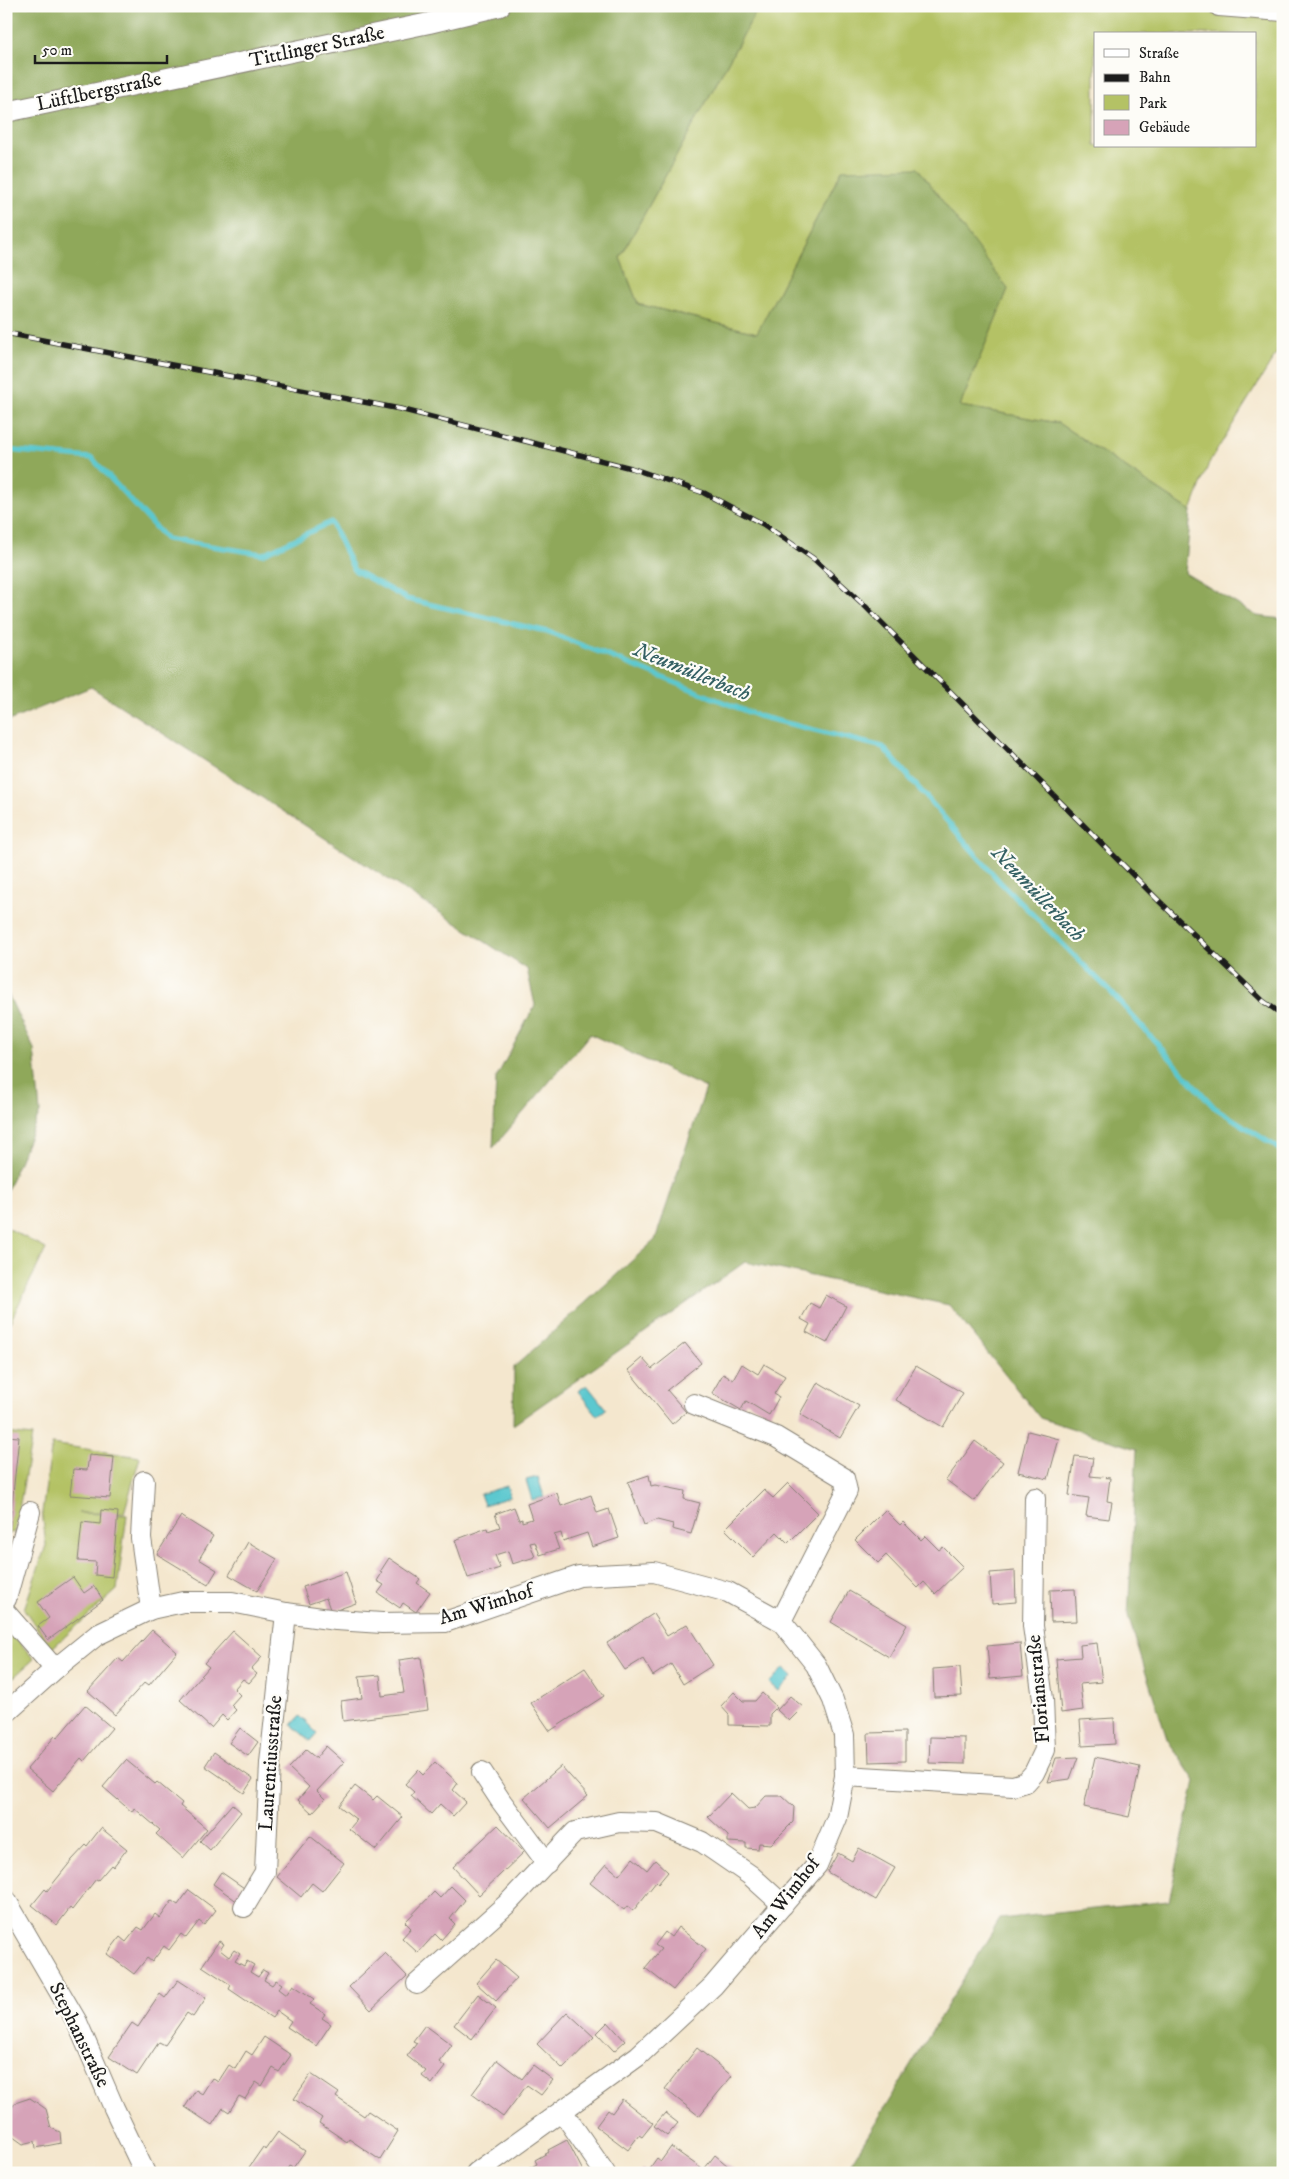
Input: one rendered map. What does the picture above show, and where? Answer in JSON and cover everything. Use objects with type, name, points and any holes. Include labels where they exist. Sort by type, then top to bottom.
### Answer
[{"type":"street","name":"Tittlinger Straße","points":[[221,67],[500,6]]},
{"type":"street","points":[[1219,6],[1283,12]]},
{"type":"street","name":"Lüftlbergstraße","points":[[6,112],[221,67]]},
{"type":"street","points":[[694,1404],[776,1437],[844,1478],[847,1491],[782,1621]]},
{"type":"street","points":[[144,1481],[141,1538],[151,1609]]},
{"type":"street","name":"Florianstraße","points":[[845,1776],[1013,1786],[1026,1782],[1034,1773],[1045,1750],[1043,1699],[1033,1626],[1035,1498]]},
{"type":"street","points":[[6,1599],[30,1512]]},
{"type":"street","name":"Am Wimhof","points":[[6,1713],[55,1669],[97,1635],[151,1609],[183,1602],[232,1602],[286,1613],[336,1620],[382,1623],[445,1622],[579,1576],[654,1572],[728,1592],[782,1621],[816,1665],[834,1700],[844,1735],[845,1776],[837,1818],[817,1865],[713,1986],[638,2056],[476,2173]]},
{"type":"street","points":[[6,1612],[55,1669]]},
{"type":"street","name":"Laurentiusstraße","points":[[244,1907],[265,1872],[270,1764],[286,1613]]},
{"type":"street","points":[[482,1772],[546,1863]]},
{"type":"street","points":[[417,1984],[507,1904],[575,1832],[619,1822],[657,1823],[702,1842],[750,1875],[783,1905]]},
{"type":"street","name":"Stephanstraße","points":[[6,1900],[77,2022],[114,2108],[145,2173]]},
{"type":"street","points":[[562,2112],[605,2173]]},
{"type":"green space","points":[[6,6],[759,6],[620,258],[638,304],[757,333],[842,170],[918,168],[1008,289],[960,406],[1058,423],[1191,511],[1185,573],[1257,616],[1283,619],[1283,2173],[845,2173],[1000,1919],[1169,1901],[1195,1781],[1167,1739],[1128,1616],[1137,1449],[1040,1418],[949,1305],[745,1262],[513,1425],[514,1367],[655,1240],[706,1088],[590,1034],[493,1148],[496,1078],[535,1005],[527,969],[91,687],[6,722]]},
{"type":"green space","points":[[759,6],[1283,6],[1283,343],[1209,463],[1191,511],[1058,423],[960,406],[1008,289],[842,170],[757,333],[638,304],[620,258]]},
{"type":"green space","points":[[6,990],[34,1049],[40,1112],[6,1193]]},
{"type":"green space","points":[[6,1227],[46,1249],[6,1330]]},
{"type":"green space","points":[[6,1433],[32,1436],[15,1532],[6,1534]]},
{"type":"green space","points":[[52,1444],[140,1457],[124,1513],[78,1513],[127,1515],[117,1590],[51,1649],[24,1609],[46,1545],[42,1512]]},
{"type":"green space","points":[[6,1627],[34,1659],[6,1684]]},
{"type":"water","points":[[587,1385],[606,1409],[597,1416],[578,1391]]},
{"type":"water","points":[[538,1477],[544,1497],[532,1500],[526,1480]]},
{"type":"water","points":[[507,1486],[510,1497],[484,1505],[480,1494]]},
{"type":"water","points":[[784,1668],[793,1676],[778,1691],[769,1683]]},
{"type":"water","points":[[300,1716],[317,1733],[310,1741],[292,1725]]},
{"type":"building","points":[[826,1295],[846,1306],[827,1343],[806,1332],[810,1324],[801,1319],[810,1303],[819,1308]]},
{"type":"building","points":[[685,1343],[701,1363],[667,1390],[686,1412],[672,1424],[628,1370],[642,1358],[652,1369]]},
{"type":"building","points":[[742,1364],[758,1374],[764,1364],[785,1376],[774,1394],[779,1397],[769,1415],[746,1401],[741,1410],[712,1393],[723,1374],[733,1380]]},
{"type":"building","points":[[916,1366],[963,1393],[943,1427],[896,1400]]},
{"type":"building","points":[[818,1382],[859,1406],[840,1438],[800,1414]]},
{"type":"building","points":[[1028,1431],[1059,1439],[1048,1479],[1018,1472]]},
{"type":"building","points":[[6,1436],[19,1437],[9,1532],[6,1532]]},
{"type":"building","points":[[975,1441],[1003,1462],[974,1501],[946,1480]]},
{"type":"building","points":[[89,1455],[114,1457],[110,1498],[70,1495],[73,1469],[87,1470]]},
{"type":"building","points":[[1075,1456],[1093,1458],[1090,1476],[1110,1478],[1107,1501],[1112,1502],[1109,1519],[1086,1516],[1089,1498],[1069,1495]]},
{"type":"building","points":[[649,1475],[651,1486],[655,1485],[685,1491],[684,1499],[700,1503],[691,1534],[672,1529],[673,1524],[657,1520],[644,1525],[628,1482]]},
{"type":"building","points":[[788,1483],[818,1513],[788,1543],[777,1532],[753,1557],[725,1529],[764,1490],[773,1498]]},
{"type":"building","points":[[557,1493],[561,1506],[591,1495],[597,1513],[609,1509],[619,1538],[592,1547],[587,1533],[563,1541],[561,1533],[554,1535],[559,1549],[540,1555],[535,1542],[530,1543],[535,1557],[512,1564],[508,1551],[495,1555],[500,1568],[468,1578],[455,1540],[487,1528],[488,1531],[500,1527],[495,1514],[514,1507],[519,1520],[522,1519],[522,1522],[532,1519],[527,1504]]},
{"type":"building","points":[[101,1510],[118,1512],[112,1577],[95,1575],[96,1562],[78,1561],[82,1522],[100,1524]]},
{"type":"building","points":[[885,1510],[900,1525],[903,1522],[921,1540],[925,1536],[939,1550],[943,1547],[963,1567],[935,1594],[924,1582],[918,1588],[886,1555],[878,1563],[855,1540]]},
{"type":"building","points":[[181,1516],[213,1536],[199,1559],[217,1570],[208,1585],[157,1554]]},
{"type":"building","points":[[248,1542],[277,1559],[257,1591],[229,1575]]},
{"type":"building","points":[[389,1558],[420,1579],[417,1583],[430,1592],[416,1612],[403,1603],[400,1608],[378,1593],[384,1585],[377,1581],[382,1573],[380,1572]]},
{"type":"building","points":[[1015,1571],[1016,1602],[992,1604],[990,1573]]},
{"type":"building","points":[[346,1572],[356,1603],[331,1612],[326,1598],[309,1604],[303,1587]]},
{"type":"building","points":[[73,1577],[84,1593],[94,1586],[103,1600],[48,1640],[38,1626],[49,1618],[38,1602]]},
{"type":"building","points":[[1075,1589],[1077,1621],[1051,1622],[1050,1590]]},
{"type":"building","points":[[849,1591],[907,1625],[889,1657],[831,1622]]},
{"type":"building","points":[[653,1614],[667,1636],[687,1624],[713,1665],[683,1684],[671,1664],[653,1676],[643,1659],[625,1670],[607,1643]]},
{"type":"building","points":[[152,1630],[177,1652],[149,1685],[145,1682],[115,1715],[88,1691],[118,1658],[123,1662]]},
{"type":"building","points":[[233,1631],[262,1657],[251,1669],[257,1674],[249,1683],[243,1679],[234,1689],[240,1695],[231,1705],[236,1710],[227,1720],[222,1715],[211,1728],[180,1700],[209,1667],[204,1663]]},
{"type":"building","points":[[1020,1643],[1023,1676],[990,1679],[987,1646]]},
{"type":"building","points":[[1097,1643],[1102,1682],[1080,1684],[1083,1710],[1061,1713],[1056,1659],[1081,1657],[1080,1645]]},
{"type":"building","points":[[421,1657],[428,1710],[343,1721],[341,1701],[362,1698],[359,1677],[380,1675],[382,1696],[404,1693],[399,1660]]},
{"type":"building","points":[[960,1667],[962,1696],[934,1697],[933,1669]]},
{"type":"building","points":[[585,1668],[604,1696],[550,1731],[531,1703]]},
{"type":"building","points":[[734,1692],[743,1701],[755,1701],[762,1693],[777,1707],[770,1714],[770,1726],[729,1725],[729,1715],[721,1706]]},
{"type":"building","points":[[790,1696],[803,1707],[789,1721],[777,1710]]},
{"type":"building","points":[[85,1705],[112,1728],[84,1761],[81,1758],[53,1791],[27,1769]]},
{"type":"building","points":[[1114,1718],[1115,1744],[1082,1746],[1080,1720]]},
{"type":"building","points":[[240,1728],[258,1742],[248,1756],[229,1743]]},
{"type":"building","points":[[905,1732],[905,1761],[869,1762],[868,1733]]},
{"type":"building","points":[[930,1737],[965,1738],[965,1764],[929,1763]]},
{"type":"building","points":[[326,1746],[344,1762],[317,1791],[325,1799],[312,1813],[298,1800],[309,1787],[289,1768],[306,1750],[316,1758]]},
{"type":"building","points":[[214,1752],[253,1779],[244,1793],[205,1766]]},
{"type":"building","points":[[1078,1757],[1070,1779],[1048,1782],[1056,1758]]},
{"type":"building","points":[[1095,1757],[1140,1767],[1129,1817],[1084,1807]]},
{"type":"building","points":[[126,1760],[182,1803],[180,1806],[207,1829],[183,1858],[156,1834],[160,1830],[134,1808],[132,1812],[103,1787]]},
{"type":"building","points":[[435,1762],[458,1783],[453,1790],[466,1802],[453,1816],[440,1804],[431,1814],[411,1796],[414,1792],[405,1784],[418,1770],[423,1775]]},
{"type":"building","points":[[561,1766],[588,1796],[550,1828],[524,1798]]},
{"type":"building","points":[[355,1786],[373,1800],[377,1796],[403,1817],[376,1850],[349,1829],[357,1820],[339,1806]]},
{"type":"building","points":[[731,1793],[748,1809],[755,1808],[766,1796],[782,1796],[794,1807],[793,1822],[771,1844],[759,1843],[758,1849],[746,1848],[746,1843],[728,1842],[728,1836],[708,1817]]},
{"type":"building","points":[[232,1804],[241,1812],[210,1850],[200,1841]]},
{"type":"building","points":[[498,1825],[524,1852],[479,1895],[453,1867]]},
{"type":"building","points":[[101,1828],[127,1849],[113,1867],[111,1865],[98,1880],[96,1879],[72,1910],[70,1908],[57,1925],[32,1905],[45,1889],[47,1891]]},
{"type":"building","points":[[310,1836],[344,1863],[322,1891],[312,1883],[301,1897],[277,1877]]},
{"type":"building","points":[[859,1848],[895,1868],[876,1900],[827,1872],[838,1853],[852,1861]]},
{"type":"building","points":[[633,1858],[647,1870],[655,1860],[668,1872],[658,1884],[656,1882],[633,1911],[627,1906],[624,1910],[590,1883],[606,1864],[619,1875]]},
{"type":"building","points":[[221,1872],[247,1890],[238,1902],[213,1884]]},
{"type":"building","points":[[451,1886],[465,1900],[450,1919],[455,1924],[441,1940],[435,1934],[418,1953],[402,1938],[411,1928],[405,1922],[434,1892],[440,1898]]},
{"type":"building","points":[[189,1890],[216,1910],[204,1925],[199,1921],[186,1938],[181,1934],[169,1950],[164,1946],[152,1962],[147,1958],[134,1974],[107,1954],[120,1937],[126,1942],[138,1927],[143,1930],[155,1914],[160,1918],[172,1901],[178,1905]]},
{"type":"building","points":[[678,1927],[706,1949],[673,1990],[645,1968],[661,1949],[655,1945],[665,1932],[671,1937]]},
{"type":"building","points":[[219,1941],[224,1944],[220,1950],[229,1957],[234,1950],[240,1954],[235,1961],[244,1966],[247,1961],[254,1965],[250,1972],[258,1977],[263,1970],[268,1973],[264,1980],[272,1985],[276,1980],[282,1984],[278,1989],[286,1995],[293,1985],[314,1999],[310,2004],[325,2014],[322,2018],[331,2024],[316,2046],[287,2027],[291,2021],[277,2011],[272,2018],[229,1989],[231,1985],[202,1966]]},
{"type":"building","points":[[385,1953],[407,1976],[371,2010],[349,1987]]},
{"type":"building","points":[[496,1960],[517,1978],[496,2001],[476,1983]]},
{"type":"building","points":[[178,1980],[206,1998],[193,2017],[187,2013],[165,2045],[159,2042],[137,2075],[109,2057],[132,2023],[138,2027],[160,1994],[165,1998]]},
{"type":"building","points":[[478,1994],[496,2008],[472,2039],[454,2025]]},
{"type":"building","points":[[567,2012],[594,2037],[563,2069],[537,2044]]},
{"type":"building","points":[[608,2022],[625,2041],[614,2051],[597,2033]]},
{"type":"building","points":[[425,2025],[452,2045],[439,2062],[445,2067],[432,2084],[422,2076],[426,2071],[407,2056],[417,2043],[413,2041]]},
{"type":"building","points":[[264,2037],[291,2055],[279,2072],[273,2068],[262,2086],[256,2082],[245,2099],[239,2096],[229,2112],[223,2108],[212,2125],[185,2107],[196,2090],[202,2094],[212,2078],[218,2082],[229,2065],[235,2069],[246,2051],[252,2055]]},
{"type":"building","points":[[697,2048],[732,2076],[699,2116],[665,2089]]},
{"type":"building","points":[[497,2060],[522,2079],[533,2065],[553,2080],[541,2095],[527,2085],[503,2117],[472,2094]]},
{"type":"building","points":[[311,2074],[339,2093],[336,2097],[364,2116],[368,2111],[398,2131],[380,2160],[349,2139],[347,2142],[319,2123],[322,2118],[294,2099]]},
{"type":"building","points":[[30,2098],[46,2109],[51,2128],[60,2132],[61,2143],[36,2148],[35,2141],[23,2144],[9,2134],[6,2117],[15,2103]]},
{"type":"building","points":[[622,2099],[653,2123],[642,2137],[639,2135],[628,2150],[596,2126],[608,2110],[612,2113]]},
{"type":"building","points":[[665,2113],[678,2123],[667,2136],[654,2126]]},
{"type":"building","points":[[278,2132],[305,2151],[293,2168],[289,2166],[285,2173],[245,2173],[263,2147],[265,2150]]},
{"type":"building","points":[[567,2140],[584,2173],[520,2173],[537,2164],[535,2160],[549,2152],[548,2150]]},
{"type":"building","points":[[671,2147],[702,2169],[699,2173],[640,2173],[643,2169],[647,2172],[657,2158],[661,2161]]},
{"type":"building","points":[[715,2155],[734,2171],[732,2173],[710,2173],[705,2168]]},
{"type":"waterway","name":"Neumüllerbach","points":[[6,450],[92,458],[166,539],[263,554],[331,522],[354,570],[407,599],[549,632],[758,716],[883,747],[1000,882],[1109,990],[1214,1107],[1283,1151]]},
{"type":"railway","points":[[6,333],[400,409],[631,468],[704,493],[763,524],[814,559],[863,604],[1158,900],[1263,1001],[1283,1015]]}]
